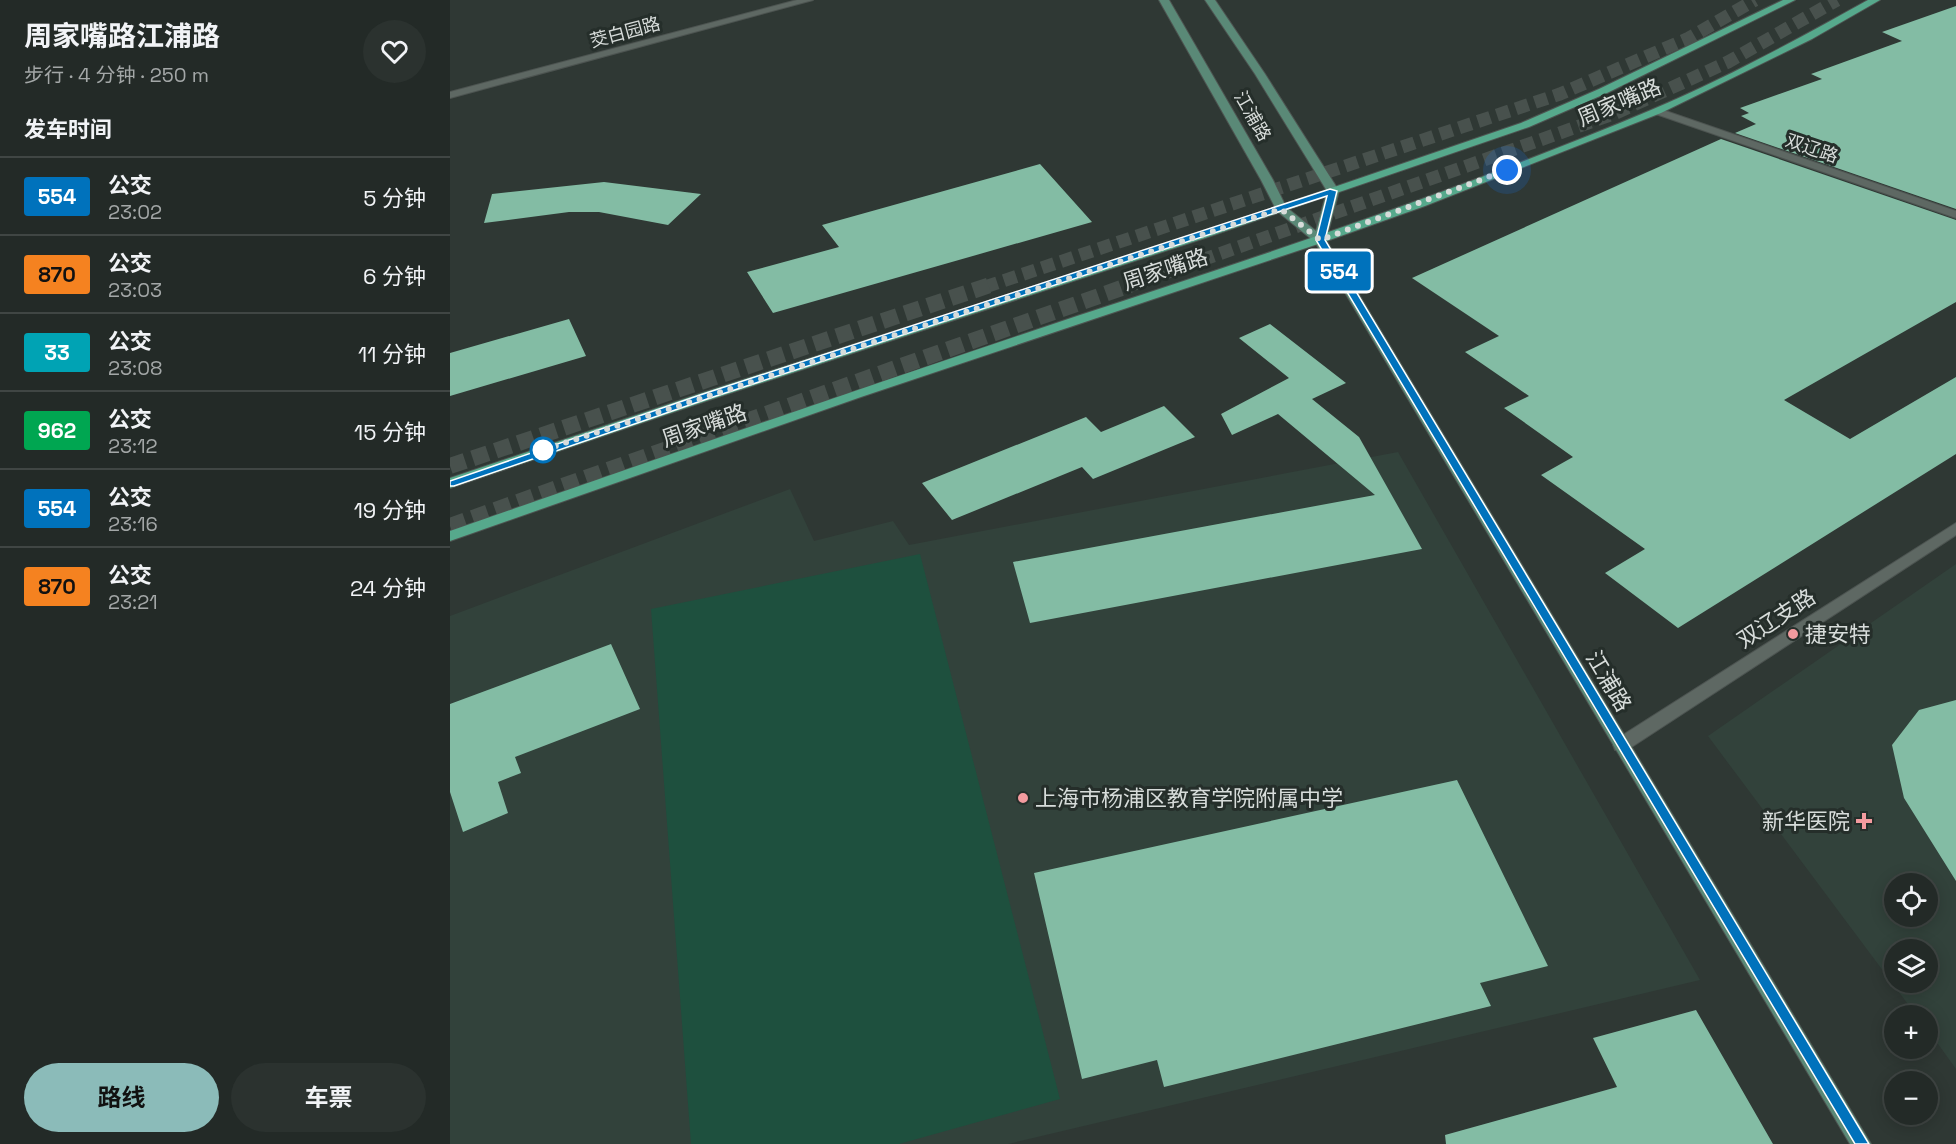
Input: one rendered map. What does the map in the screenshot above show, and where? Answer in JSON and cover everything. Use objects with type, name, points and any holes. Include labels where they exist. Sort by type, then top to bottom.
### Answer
[{"type":"main road","name":"江浦路","points":[[1164,0],[1267,180],[1281,209],[1320,240],[1861,1144]]},
{"type":"main road","name":"江浦路","points":[[1210,0],[1260,74],[1333,191]]},
{"type":"main road","name":"周家嘴路","points":[[450,483],[715,393],[1281,209],[1525,125],[1614,86],[1790,0]]},
{"type":"main road","name":"周家嘴路","points":[[450,536],[856,394],[1320,240],[1421,204],[1657,111],[1809,37],[1875,0]]},
{"type":"main road","points":[[1320,240],[1333,191]]},
{"type":"street","name":"茭白园路","points":[[450,95],[808,0]]},
{"type":"street","name":"双辽路","points":[[1657,111],[1956,215]]},
{"type":"street","name":"双辽支路","points":[[1622,745],[1956,528]]},
{"type":"shaded area","name":"上海市杨浦区教育学院附属中学","points":[[1398,452],[1700,980],[1008,1144],[450,1144],[450,616],[790,489],[814,541],[893,521],[909,545]]},
{"type":"shaded area","name":"新华医院","points":[[1956,564],[1956,1069],[1938,1044],[1938,1005],[1909,1005],[1900,993],[1938,993],[1938,939],[1884,939],[1884,972],[1708,736]]},
{"type":"green space","points":[[920,554],[1060,1099],[899,1144],[691,1144],[651,609]]},
{"type":"building","points":[[1956,6],[1956,209],[1735,133],[1756,124],[1741,116],[1749,113],[1740,108],[1822,79],[1811,74],[1902,41],[1882,32]]},
{"type":"building","points":[[1721,139],[1956,220],[1956,302],[1784,400],[1850,439],[1956,377],[1956,454],[1678,628],[1605,573],[1645,549],[1541,475],[1573,457],[1504,408],[1529,396],[1465,352],[1499,336],[1412,278]]},
{"type":"building","points":[[1040,164],[1092,222],[773,313],[747,272],[839,247],[822,225]]},
{"type":"building","points":[[604,182],[701,194],[668,225],[599,212],[569,212],[484,223],[492,194]]},
{"type":"building","points":[[569,319],[586,356],[450,396],[450,353]]},
{"type":"building","points":[[1270,324],[1346,383],[1312,399],[1359,437],[1422,549],[1030,623],[1013,562],[1375,495],[1278,414],[1232,435],[1221,414],[1289,378],[1239,338]]},
{"type":"building","points":[[1164,406],[1195,437],[1093,479],[1082,467],[952,520],[922,483],[1086,417],[1101,432]]},
{"type":"building","points":[[611,644],[640,709],[515,757],[521,773],[498,782],[508,813],[463,832],[450,792],[450,704]]},
{"type":"building","points":[[1956,700],[1956,881],[1904,798],[1892,745],[1919,710]]},
{"type":"building","points":[[1457,780],[1548,966],[1480,983],[1491,1006],[1164,1087],[1157,1060],[1082,1079],[1034,873]]},
{"type":"building","points":[[1696,1010],[1773,1144],[1446,1144],[1445,1135],[1617,1087],[1593,1038]]},
{"type":"tunnel","points":[[985,287],[1560,94],[1689,38],[1755,0]]},
{"type":"tunnel","points":[[1126,287],[1616,113],[1728,62],[1837,0]]},
{"type":"tunnel","points":[[450,466],[990,285]]},
{"type":"tunnel","points":[[450,526],[1130,285]]},
{"type":"bus line","name":"554","points":[[450,483],[534,453],[1333,191],[1320,240],[1861,1144]]},
{"type":"place","name":"捷安特","points":[[1793,634]]},
{"type":"place","name":"上海市杨浦区教育学院附属中学","points":[[1023,798]]},
{"type":"place","name":"新华医院","points":[[1864,821]]},
{"type":"route","points":[[543,450],[534,453],[1281,209],[1320,240],[1507,170]]}]
